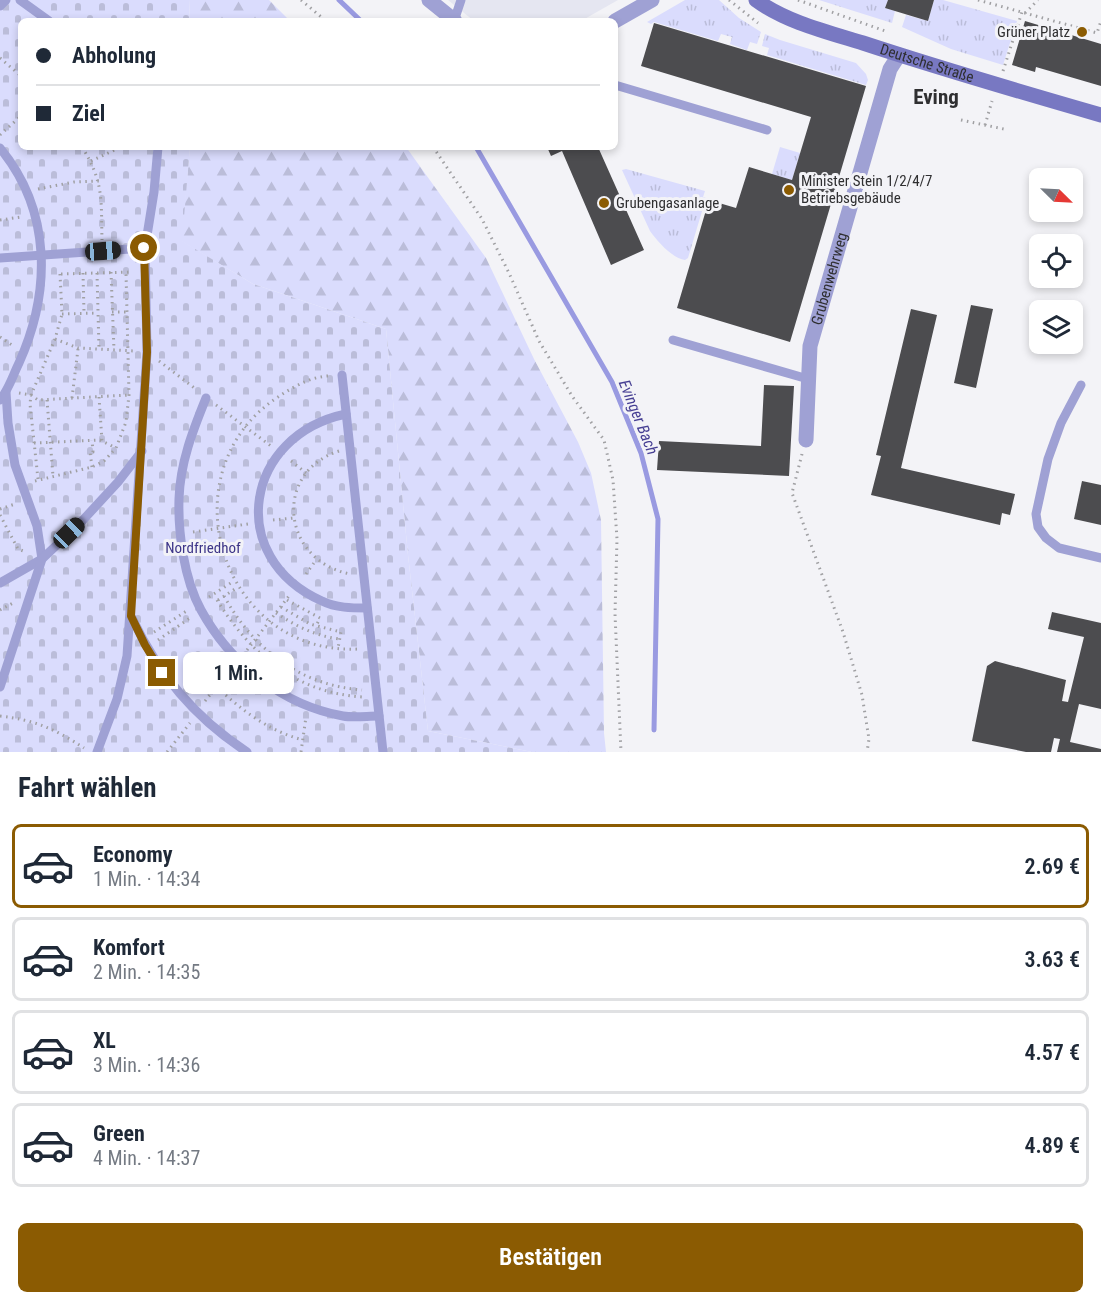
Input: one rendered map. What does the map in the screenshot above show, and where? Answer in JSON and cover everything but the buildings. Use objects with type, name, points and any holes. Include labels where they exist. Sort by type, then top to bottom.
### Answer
[{"type":"street","points":[[429,0],[451,18]]},
{"type":"street","points":[[618,19],[652,0]]},
{"type":"street","name":"Deutsche Straße","points":[[756,0],[767,8],[810,26],[1101,115]]},
{"type":"street","name":"Grubenwehrweg","points":[[806,440],[810,346],[890,69],[899,55]]},
{"type":"lane","points":[[0,6],[6,0]]},
{"type":"lane","points":[[20,0],[45,18]]},
{"type":"lane","points":[[456,18],[461,0]]},
{"type":"lane","points":[[618,86],[767,130]]},
{"type":"lane","points":[[0,148],[10,161],[26,192],[35,215],[42,255],[36,318],[30,338],[3,396],[13,455],[38,526],[42,559],[0,687]]},
{"type":"lane","points":[[97,752],[117,699],[124,672],[131,616],[147,352],[144,248],[154,192],[158,150]]},
{"type":"lane","points":[[0,258],[144,248]]},
{"type":"lane","points":[[673,340],[808,379]]},
{"type":"lane","points":[[342,375],[383,752]]},
{"type":"lane","points":[[1081,385],[1058,432],[1048,459],[1036,514],[1038,527],[1046,538],[1059,548],[1101,558]]},
{"type":"lane","points":[[206,398],[184,459],[179,496],[179,534],[189,576],[200,607],[219,639],[238,660],[277,692],[308,706],[344,716],[379,716]]},
{"type":"lane","points":[[346,414],[321,420],[300,433],[279,452],[269,469],[263,486],[258,522],[264,544],[272,559],[282,573],[297,586],[323,602],[346,607],[368,608]]},
{"type":"lane","points":[[0,583],[42,559],[111,489],[142,450]]},
{"type":"lane","points":[[131,616],[144,644],[174,689],[223,736],[247,752]]},
{"type":"path","points":[[301,0],[322,18]]},
{"type":"path","points":[[978,0],[1097,33],[1101,21]]},
{"type":"path","points":[[1005,64],[1024,13],[1038,0]]},
{"type":"path","points":[[0,58],[18,73]]},
{"type":"path","points":[[985,125],[993,97]]},
{"type":"path","points":[[0,135],[18,119]]},
{"type":"path","points":[[961,120],[1004,129]]},
{"type":"path","points":[[84,150],[91,161],[101,188],[102,221]]},
{"type":"path","points":[[91,161],[115,150]]},
{"type":"path","points":[[435,150],[482,219],[539,341],[572,396],[604,440],[613,480],[617,539],[615,614],[621,752]]},
{"type":"path","points":[[26,192],[74,182],[99,181]]},
{"type":"path","points":[[0,220],[35,215]]},
{"type":"path","points":[[111,272],[114,350]]},
{"type":"path","points":[[22,485],[38,479],[92,467],[104,461],[116,448],[126,422],[129,394],[126,272],[41,273]]},
{"type":"path","points":[[82,273],[84,313]]},
{"type":"path","points":[[97,273],[99,350]]},
{"type":"path","points":[[38,479],[30,404],[62,314],[60,274]]},
{"type":"path","points":[[112,312],[127,312]]},
{"type":"path","points":[[62,314],[98,313]]},
{"type":"path","points":[[55,339],[78,348],[147,352],[279,452]]},
{"type":"path","points":[[72,398],[78,348]]},
{"type":"path","points":[[342,375],[318,376],[290,389],[264,406],[245,427],[230,451],[223,470],[218,498],[217,528],[221,548],[235,581],[269,622],[290,636],[321,647],[372,648]]},
{"type":"path","points":[[32,395],[38,400],[47,400],[129,394]]},
{"type":"path","points":[[99,397],[102,441]]},
{"type":"path","points":[[47,400],[53,476]]},
{"type":"path","points":[[34,443],[92,440],[102,441],[116,448]]},
{"type":"path","points":[[92,440],[93,452],[90,452],[92,467]]},
{"type":"path","points":[[806,440],[792,493],[843,632],[862,695],[869,739],[867,752]]},
{"type":"path","points":[[350,448],[324,456],[306,473],[296,495],[294,518],[302,542],[316,560],[343,573],[363,573]]},
{"type":"path","points":[[0,515],[18,549],[42,559]]},
{"type":"path","points":[[179,534],[294,518]]},
{"type":"path","points":[[269,622],[316,560]]},
{"type":"path","points":[[144,644],[235,581]]},
{"type":"path","points":[[144,644],[200,607],[218,600],[238,586]]},
{"type":"path","points":[[224,596],[240,621],[263,646],[292,669],[318,681],[377,694]]},
{"type":"path","points":[[287,599],[320,618],[316,626]]},
{"type":"path","points":[[218,600],[237,630],[283,672],[317,689],[353,696],[377,694]]},
{"type":"path","points":[[281,607],[301,620],[341,632],[338,648]]},
{"type":"path","points":[[276,613],[314,634],[340,639]]},
{"type":"path","points":[[217,687],[239,707],[262,723],[303,740]]},
{"type":"path","points":[[301,752],[308,706]]},
{"type":"path","points":[[167,752],[198,712]]},
{"type":"path","points":[[0,716],[27,719],[44,725],[59,731],[91,752]]},
{"type":"shaded area","points":[[448,0],[618,0],[586,18],[470,18]]},
{"type":"green space","name":"Nordfriedhof","points":[[0,0],[189,0],[190,18],[18,18],[18,150],[190,150],[182,241],[253,284],[386,329],[428,731],[532,752],[0,752]]},
{"type":"green space","points":[[189,0],[269,0],[287,18],[190,18]]},
{"type":"green space","points":[[685,0],[719,0],[739,18],[761,32],[757,44],[750,42],[747,50],[730,44],[732,37],[721,34],[718,41],[654,22],[651,24],[647,22]]},
{"type":"green space","points":[[819,0],[888,0],[885,8],[895,11],[892,23]]},
{"type":"green space","points":[[934,0],[943,0],[1017,21],[1003,65],[951,49],[902,27],[906,15],[928,21]]},
{"type":"green space","points":[[765,34],[856,63],[866,74],[868,80],[866,85],[767,55],[769,48],[762,46]]},
{"type":"green space","points":[[780,147],[800,153],[792,180],[772,174]]},
{"type":"green space","points":[[190,150],[408,150],[486,258],[534,359],[578,442],[591,473],[601,520],[606,752],[532,752],[428,731],[386,329],[253,284],[181,241]]},
{"type":"green space","points":[[626,169],[705,191],[703,197],[706,198],[688,258],[680,259],[670,253],[650,231],[622,170]]},
{"type":"waterway","name":"Evinger Bach","points":[[339,0],[358,18]]},
{"type":"waterway","name":"Evinger Bach","points":[[478,150],[612,382],[641,453],[658,519],[654,730]]},
{"type":"place","name":"Grüner Platz","points":[[1082,32]]},
{"type":"place","name":"Minister Stein 1/2/4/7 Betriebsgebäude","points":[[789,190]]},
{"type":"place","name":"Grubengasanlage","points":[[604,203]]},
{"type":"district","name":"Eving","points":[[936,97]]},
{"type":"route","points":[[144,248],[147,352],[131,616],[162,673]]}]
